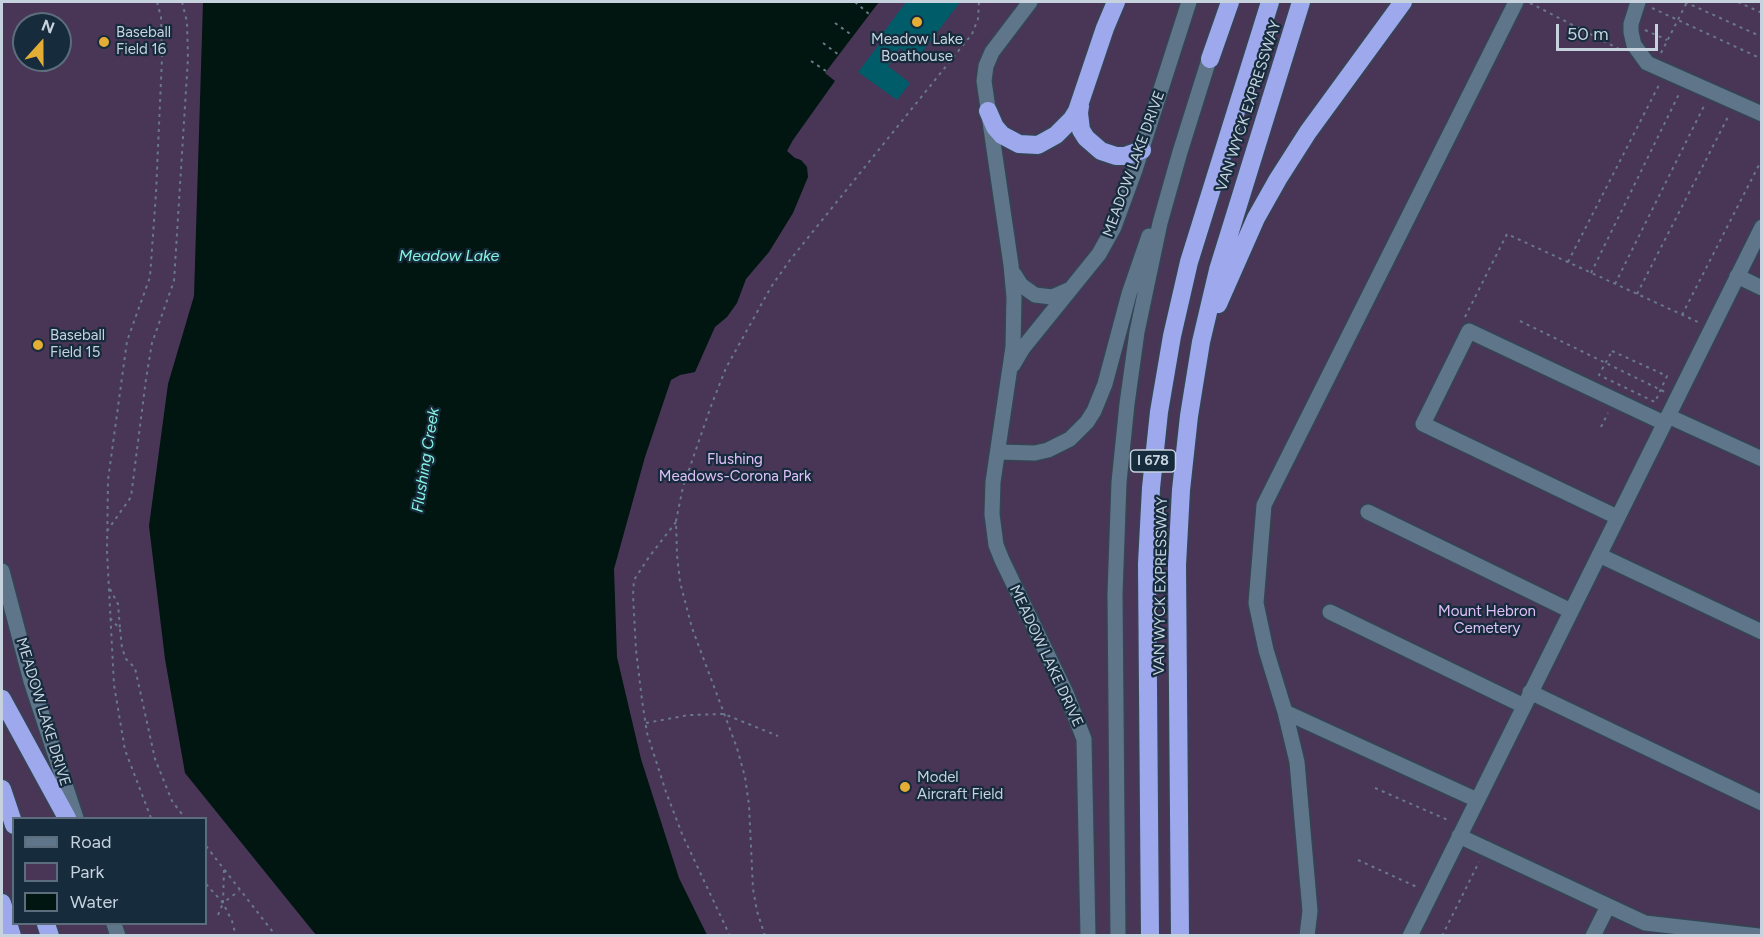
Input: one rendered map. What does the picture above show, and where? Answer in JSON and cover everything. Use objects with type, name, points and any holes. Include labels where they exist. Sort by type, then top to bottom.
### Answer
[{"type":"highway","points":[[1116,2],[1105,28],[1078,113],[1081,130],[1094,146],[1116,156],[1133,154],[1142,150]]},
{"type":"highway","points":[[1210,58],[1229,2]]},
{"type":"highway","name":"VAN WYCK EXPRESSWAY","points":[[1150,936],[1147,564],[1151,488],[1159,412],[1172,336],[1189,262],[1270,2]]},
{"type":"highway","name":"VAN WYCK EXPRESSWAY","points":[[1180,936],[1178,541],[1184,453],[1201,342],[1218,270],[1302,2]]},
{"type":"highway","points":[[1201,342],[1246,240],[1278,179],[1308,132],[1403,2]]},
{"type":"highway","points":[[988,111],[995,127],[1010,141],[1029,146],[1038,145],[1056,135],[1072,119],[1081,101]]},
{"type":"highway","points":[[2,699],[66,817]]},
{"type":"highway","points":[[2,789],[12,819]]},
{"type":"highway","points":[[2,903],[12,936]]},
{"type":"street","name":"MEADOW LAKE DRIVE","points":[[1030,2],[989,59],[984,81],[1011,265],[1014,322],[1010,370],[992,499],[993,530],[996,545],[1066,693],[1084,739],[1090,936]]},
{"type":"street","name":"MEADOW LAKE DRIVE","points":[[1010,370],[1023,348],[1100,254],[1108,241],[1142,150],[1189,2]]},
{"type":"street","points":[[1307,936],[1310,911],[1297,762],[1266,650],[1256,603],[1264,505],[1516,2]]},
{"type":"street","points":[[1638,2],[1631,24],[1634,45],[1656,67],[1761,114]]},
{"type":"street","points":[[1118,936],[1115,594],[1119,482],[1126,414],[1137,332],[1152,258],[1170,186],[1210,58]]},
{"type":"street","points":[[998,452],[1035,453],[1054,447],[1079,431],[1094,411],[1105,384],[1138,265],[1170,186]]},
{"type":"street","points":[[1410,936],[1761,227]]},
{"type":"street","points":[[1011,265],[1021,285],[1035,295],[1052,297],[1068,290],[1074,284]]},
{"type":"street","points":[[1737,276],[1761,288]]},
{"type":"street","points":[[1617,517],[1423,424],[1470,331],[1761,459]]},
{"type":"street","points":[[1368,512],[1571,611]]},
{"type":"street","points":[[1599,555],[1761,632]]},
{"type":"street","name":"MEADOW LAKE DRIVE","points":[[2,571],[31,681],[75,817]]},
{"type":"street","points":[[1330,612],[1761,803]]},
{"type":"street","points":[[1285,712],[1477,800]]},
{"type":"street","points":[[1461,832],[1486,849],[1645,924],[1667,931],[1760,936]]},
{"type":"street","points":[[1593,936],[1608,906]]},
{"type":"path","points":[[150,817],[126,750],[114,685],[107,531],[108,480],[127,341],[150,277],[162,58],[161,17],[158,2]]},
{"type":"path","points":[[107,531],[131,497],[152,344],[174,281],[188,58],[187,22],[182,2]]},
{"type":"path","points":[[855,2],[869,14]]},
{"type":"path","points":[[765,936],[753,889],[750,816],[745,777],[684,601],[677,555],[676,521],[683,488],[726,368],[755,314],[790,260],[972,34],[978,19],[979,2]]},
{"type":"path","points":[[1527,2],[1656,67]]},
{"type":"path","points":[[1638,2],[1761,59]]},
{"type":"path","points":[[1568,262],[1686,2],[1761,37]]},
{"type":"path","points":[[1738,2],[1761,13]]},
{"type":"path","points":[[835,23],[853,36]]},
{"type":"path","points":[[1631,24],[1667,40]]},
{"type":"path","points":[[823,43],[838,55]]},
{"type":"path","points":[[811,61],[826,71]]},
{"type":"path","points":[[1591,273],[1686,81]]},
{"type":"path","points":[[1615,284],[1711,92]]},
{"type":"path","points":[[1637,294],[1736,103]]},
{"type":"path","points":[[1682,315],[1761,159]]},
{"type":"path","points":[[1470,331],[1460,327],[1507,234],[1711,328]]},
{"type":"path","points":[[1520,321],[1677,398]]},
{"type":"path","points":[[1612,351],[1667,376],[1661,390],[1655,402],[1599,375],[1612,351]]},
{"type":"path","points":[[676,521],[634,580],[636,650],[646,723],[666,792],[682,834],[730,936]]},
{"type":"path","points":[[109,586],[118,604],[122,648],[126,659],[135,668],[155,759],[172,801],[184,817]]},
{"type":"path","points":[[110,618],[120,629]]},
{"type":"path","points":[[646,723],[689,715],[724,714],[778,736]]},
{"type":"path","points":[[1375,788],[1461,832]]},
{"type":"path","points":[[207,847],[276,936]]},
{"type":"path","points":[[1442,936],[1486,849]]},
{"type":"path","points":[[1358,860],[1431,893]]},
{"type":"path","points":[[218,915],[223,903],[224,870]]},
{"type":"path","points":[[207,885],[223,903],[236,936]]},
{"type":"path","points":[[223,903],[239,891]]},
{"type":"green space","name":"Flushing Meadows-Corona Park","points":[[2,2],[1761,2],[1761,935],[2,935]]},
{"type":"water","name":"Meadow Lake","points":[[203,2],[879,2],[825,73],[835,81],[787,151],[807,167],[808,177],[793,213],[769,252],[746,279],[737,303],[727,317],[715,327],[695,372],[680,375],[671,380],[645,457],[614,569],[617,657],[641,759],[679,878],[707,935],[316,935],[185,773],[165,659],[149,526],[168,384],[194,296]]},
{"type":"building","name":"Meadow Lake Boathouse","points":[[906,2],[960,2],[917,59],[900,48],[888,66],[910,83],[897,100],[858,72],[880,43],[877,41]]},
{"type":"place","name":"Meadow Lake Boathouse","points":[[917,22]]},
{"type":"place","name":"Baseball Field 16","points":[[104,42]]},
{"type":"place","name":"Baseball Field 15","points":[[38,345]]},
{"type":"place","name":"Model Aircraft Field","points":[[905,787]]},
{"type":"water label","name":"Flushing Creek","points":[[426,460]]},
{"type":"park label","name":"Mount Hebron Cemetery","points":[[1487,620]]}]
